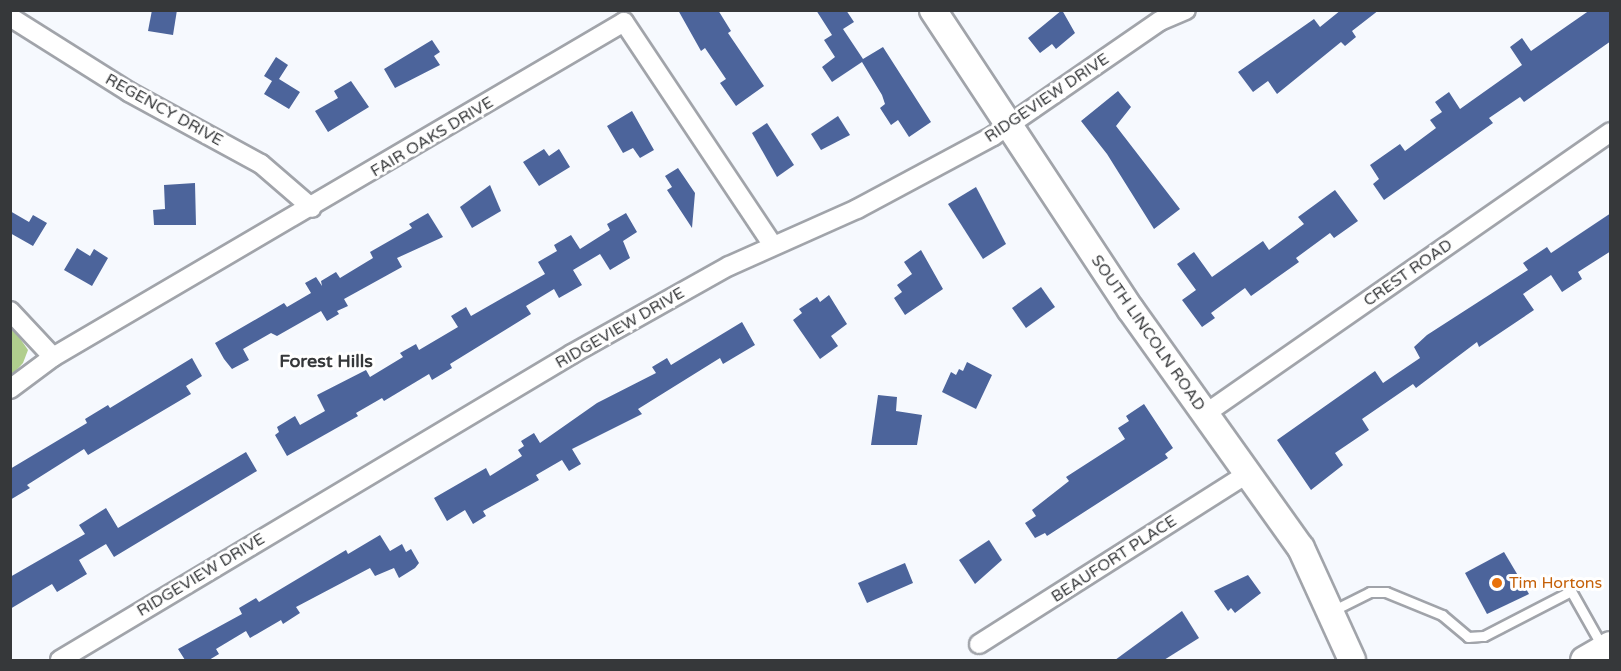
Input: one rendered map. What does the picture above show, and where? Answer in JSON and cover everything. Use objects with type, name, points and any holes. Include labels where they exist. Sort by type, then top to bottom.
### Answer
[{"type":"street","name":"SOUTH LINCOLN ROAD","points":[[933,10],[1124,301],[1300,548],[1332,611],[1352,660]]},
{"type":"street","name":"RIDGEVIEW DRIVE","points":[[60,660],[572,354],[773,245],[857,209],[1009,126],[1162,16],[1186,10]]},
{"type":"street","name":"FAIR OAKS DRIVE","points":[[10,389],[53,357],[312,208],[620,16],[773,245]]},
{"type":"street","name":"REGENCY DRIVE","points":[[10,17],[129,92],[261,164],[312,208]]},
{"type":"street","name":"CREST ROAD","points":[[1205,414],[1611,132]]},
{"type":"street","points":[[10,311],[53,357]]},
{"type":"street","name":"BEAUFORT PLACE","points":[[979,644],[1248,473]]},
{"type":"lane","points":[[1332,611],[1370,592],[1386,592],[1442,615],[1468,637],[1484,636],[1571,591],[1602,653]]},
{"type":"green space","points":[[10,324],[28,350],[23,363],[11,376]]},
{"type":"building","points":[[152,10],[177,10],[173,35],[148,31]]},
{"type":"building","points":[[678,10],[718,10],[731,31],[728,33],[764,86],[736,106],[720,83],[726,79],[705,48],[701,51]]},
{"type":"building","points":[[816,10],[846,10],[854,22],[843,29],[863,59],[883,47],[931,122],[909,137],[898,120],[891,125],[880,108],[885,104],[882,95],[862,62],[832,82],[822,67],[835,57],[824,40],[832,35]]},
{"type":"building","points":[[1062,10],[1075,33],[1056,49],[1052,44],[1040,53],[1028,38]]},
{"type":"building","points":[[1341,10],[1379,10],[1352,31],[1356,37],[1345,46],[1341,42],[1277,94],[1268,81],[1253,92],[1238,72],[1314,19],[1320,27]]},
{"type":"building","points":[[1590,10],[1611,10],[1611,41],[1524,102],[1520,97],[1489,118],[1493,123],[1384,200],[1373,184],[1379,179],[1370,165],[1400,144],[1405,151],[1436,128],[1430,120],[1442,112],[1435,102],[1449,92],[1460,109],[1522,65],[1510,47],[1522,38],[1531,51]]},
{"type":"building","points":[[432,40],[440,52],[434,56],[440,65],[395,88],[384,69]]},
{"type":"building","points":[[276,57],[288,65],[279,79],[300,92],[289,109],[264,94],[272,81],[264,76]]},
{"type":"building","points":[[351,81],[369,107],[328,132],[315,111],[338,98],[334,91]]},
{"type":"building","points":[[1118,91],[1131,107],[1116,126],[1180,209],[1154,229],[1107,154],[1081,121]]},
{"type":"building","points":[[632,111],[654,150],[640,158],[633,148],[623,153],[607,126]]},
{"type":"building","points":[[838,116],[850,135],[821,150],[811,134]]},
{"type":"building","points":[[767,123],[794,165],[777,177],[752,133]]},
{"type":"building","points":[[544,149],[549,156],[559,149],[570,167],[539,186],[523,162]]},
{"type":"building","points":[[678,168],[695,193],[692,228],[667,190],[672,187],[665,176]]},
{"type":"building","points":[[195,183],[196,225],[154,225],[153,210],[165,209],[164,185]]},
{"type":"building","points":[[490,185],[501,211],[472,228],[460,207]]},
{"type":"building","points":[[976,187],[1006,244],[983,259],[948,204]]},
{"type":"building","points":[[1335,190],[1358,221],[1334,238],[1330,233],[1296,258],[1299,262],[1251,296],[1245,288],[1211,313],[1215,318],[1202,327],[1182,300],[1196,290],[1177,264],[1194,252],[1212,277],[1263,241],[1269,250],[1304,224],[1298,217]]},
{"type":"building","points":[[10,211],[29,222],[33,215],[47,223],[33,246],[10,233]]},
{"type":"building","points":[[428,213],[443,237],[397,258],[402,267],[344,299],[348,306],[337,311],[339,314],[327,321],[321,311],[277,336],[271,333],[243,349],[249,360],[232,369],[224,359],[215,343],[284,303],[287,307],[311,293],[305,283],[316,277],[322,286],[321,281],[336,272],[340,278],[373,258],[370,252],[412,228],[409,224]]},
{"type":"building","points":[[626,213],[637,232],[623,241],[630,258],[610,270],[600,254],[573,270],[582,285],[559,298],[554,289],[526,306],[531,314],[450,364],[452,368],[432,380],[429,374],[384,401],[382,398],[356,413],[358,416],[287,456],[275,435],[279,432],[277,427],[295,416],[300,425],[325,411],[317,395],[366,370],[370,377],[403,357],[400,353],[416,344],[419,350],[458,327],[451,316],[466,307],[471,316],[545,274],[538,262],[557,251],[554,245],[571,235],[580,249],[610,230],[607,224]]},
{"type":"building","points":[[1611,213],[1611,251],[1578,272],[1582,279],[1562,292],[1551,275],[1523,294],[1534,310],[1479,347],[1477,342],[1416,388],[1413,384],[1362,419],[1369,430],[1335,453],[1343,465],[1311,490],[1277,440],[1375,371],[1383,383],[1420,358],[1414,347],[1427,335],[1528,270],[1523,263],[1547,247],[1551,253]]},
{"type":"building","points":[[77,248],[90,256],[94,249],[108,258],[92,286],[64,270]]},
{"type":"building","points":[[921,250],[943,289],[905,315],[894,298],[902,292],[897,285],[912,274],[904,262]]},
{"type":"building","points":[[1041,287],[1055,307],[1026,328],[1012,308]]},
{"type":"building","points":[[829,295],[847,324],[831,336],[838,346],[820,359],[793,320],[802,313],[799,309],[817,297],[820,302]]},
{"type":"building","points":[[742,322],[755,345],[723,364],[720,358],[638,409],[642,414],[572,449],[581,464],[569,471],[562,460],[536,475],[539,480],[483,511],[486,516],[473,524],[465,510],[447,521],[434,498],[486,468],[490,476],[522,456],[518,450],[524,446],[521,441],[534,433],[540,443],[597,403],[656,373],[652,367],[667,358],[671,365]]},
{"type":"building","points":[[192,358],[202,376],[186,386],[191,394],[88,455],[84,449],[27,485],[30,488],[10,500],[10,469],[87,423],[85,419],[108,405],[110,408]]},
{"type":"building","points":[[967,362],[992,375],[976,409],[942,392],[951,372],[956,375],[959,369],[963,371]]},
{"type":"building","points":[[878,395],[897,397],[896,411],[922,415],[917,445],[871,445]]},
{"type":"building","points":[[1144,404],[1173,448],[1165,454],[1168,458],[1047,536],[1045,533],[1035,538],[1025,523],[1036,516],[1032,510],[1069,481],[1066,477],[1125,439],[1118,428],[1129,421],[1126,416]]},
{"type":"building","points":[[246,452],[257,471],[114,557],[106,544],[79,560],[87,574],[57,592],[52,584],[10,609],[10,577],[85,534],[79,525],[106,508],[118,528]]},
{"type":"building","points":[[380,535],[390,551],[402,544],[406,552],[411,549],[419,563],[415,568],[399,578],[394,568],[375,576],[370,568],[296,607],[300,613],[283,624],[281,620],[250,638],[246,631],[216,649],[219,654],[209,660],[185,660],[178,649],[242,614],[239,608],[256,598],[259,602],[346,550],[348,554]]},
{"type":"building","points":[[989,540],[1002,560],[975,584],[959,560]]},
{"type":"building","name":"Tim Hortons","points":[[1504,552],[1529,594],[1487,614],[1465,573]]},
{"type":"building","points":[[905,563],[913,583],[867,603],[858,583]]},
{"type":"building","points":[[1248,575],[1261,593],[1235,613],[1231,608],[1228,611],[1214,591]]},
{"type":"building","points":[[1182,611],[1199,638],[1164,660],[1115,660]]},
{"type":"place","name":"Tim Hortons","points":[[1497,583]]},
{"type":"district","name":"Forest Hills","points":[[326,361]]}]
